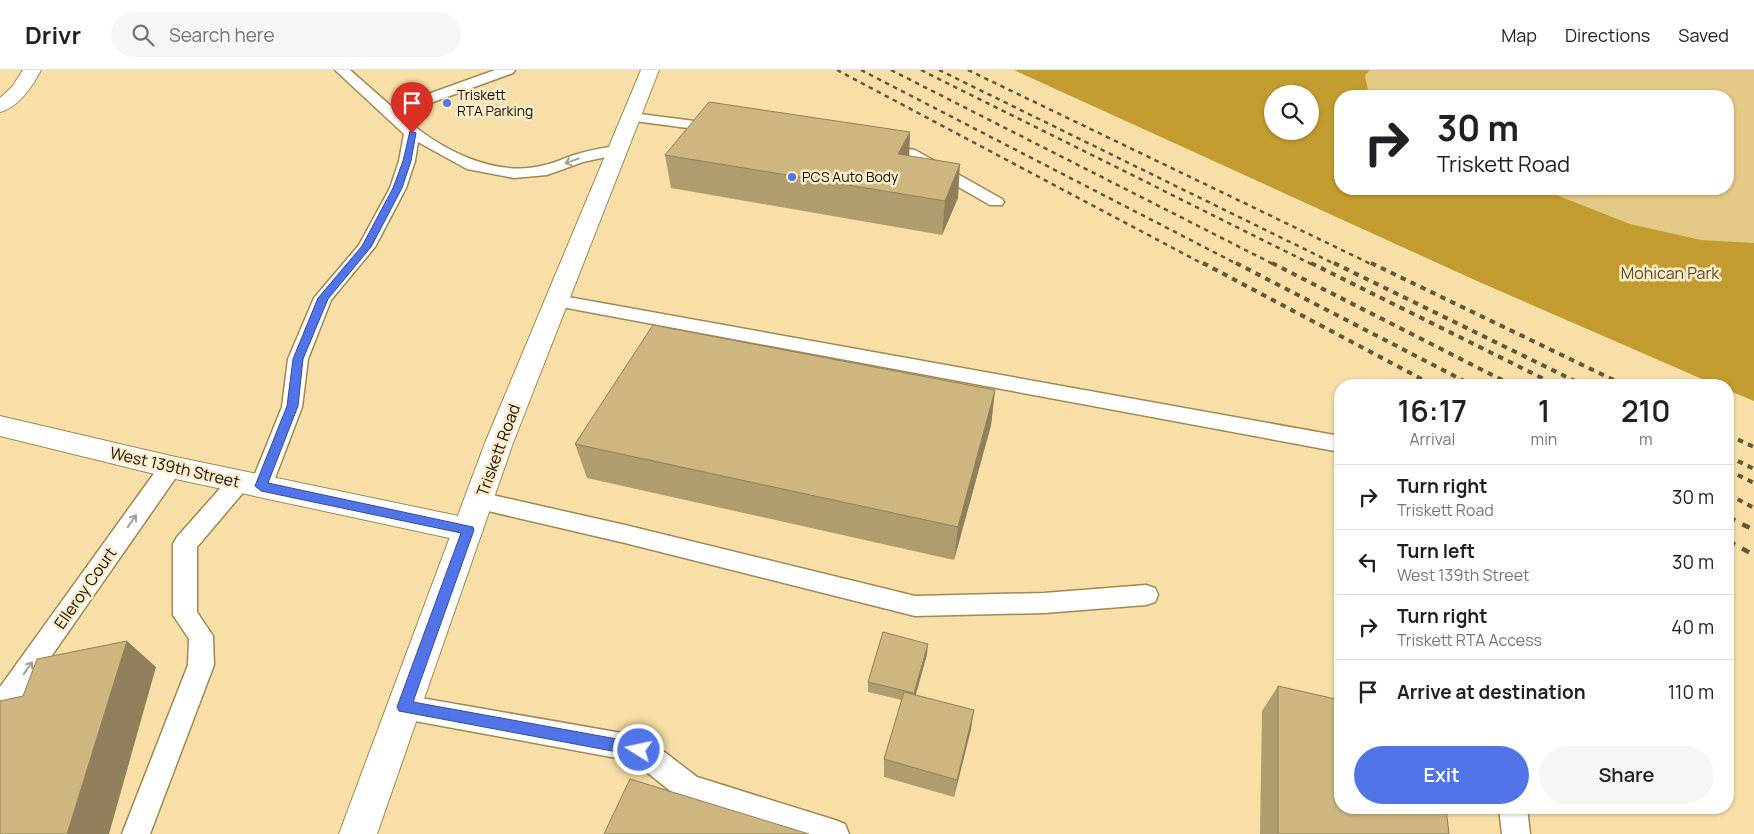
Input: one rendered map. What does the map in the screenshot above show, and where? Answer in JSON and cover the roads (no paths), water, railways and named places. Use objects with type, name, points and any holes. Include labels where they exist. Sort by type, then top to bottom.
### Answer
[{"type":"main road","points":[[3,102],[28,80],[32,70]]},
{"type":"main road","name":"Triskett Road","points":[[358,834],[499,443],[650,70]]},
{"type":"main road","name":"West 139th Street","points":[[0,426],[171,468],[250,484],[474,515]]},
{"type":"lane","points":[[342,70],[412,133],[472,166],[514,173],[547,170],[579,158],[619,150]]},
{"type":"lane","points":[[390,113],[508,70]]},
{"type":"lane","points":[[632,117],[728,129]]},
{"type":"lane","points":[[136,834],[200,665],[201,636],[185,615],[184,544],[250,484],[292,406],[298,359],[323,298],[366,247],[398,188],[407,161],[412,133]]},
{"type":"lane","points":[[862,147],[910,153],[996,202]]},
{"type":"lane","points":[[557,301],[1334,443]]},
{"type":"lane","name":"Elleroy Court","points":[[0,708],[171,468]]},
{"type":"lane","points":[[474,515],[625,534],[915,606],[1044,603],[1146,595]]},
{"type":"lane","points":[[404,707],[639,750],[689,788],[835,834]]},
{"type":"lane","points":[[1514,814],[1516,834]]},
{"type":"railway","points":[[837,70],[1205,265]]},
{"type":"railway","points":[[861,70],[1239,265]]},
{"type":"railway","points":[[891,70],[1275,265]]},
{"type":"railway","points":[[921,70],[1313,265]]},
{"type":"railway","points":[[939,70],[1337,265]]},
{"type":"railway","points":[[968,70],[1373,265]]},
{"type":"railway","points":[[1203,263],[1422,379]]},
{"type":"railway","points":[[1236,263],[1460,379]]},
{"type":"railway","points":[[1272,263],[1500,379]]},
{"type":"railway","points":[[1311,263],[1544,379]]},
{"type":"railway","points":[[1334,263],[1571,379]]},
{"type":"railway","points":[[1371,263],[1612,379]]},
{"type":"railway","points":[[1734,438],[1754,447]]},
{"type":"railway","points":[[1734,459],[1754,469]]},
{"type":"railway","points":[[1734,473],[1754,483]]},
{"type":"railway","points":[[1734,497],[1754,508]]},
{"type":"railway","points":[[1734,520],[1754,530]]},
{"type":"railway","points":[[1734,544],[1754,555]]},
{"type":"place","name":"Triskett RTA Parking","points":[[447,103]]},
{"type":"place","name":"PCS Auto Body","points":[[792,177]]},
{"type":"park label","name":"Mohican Park","points":[[1670,273]]}]
